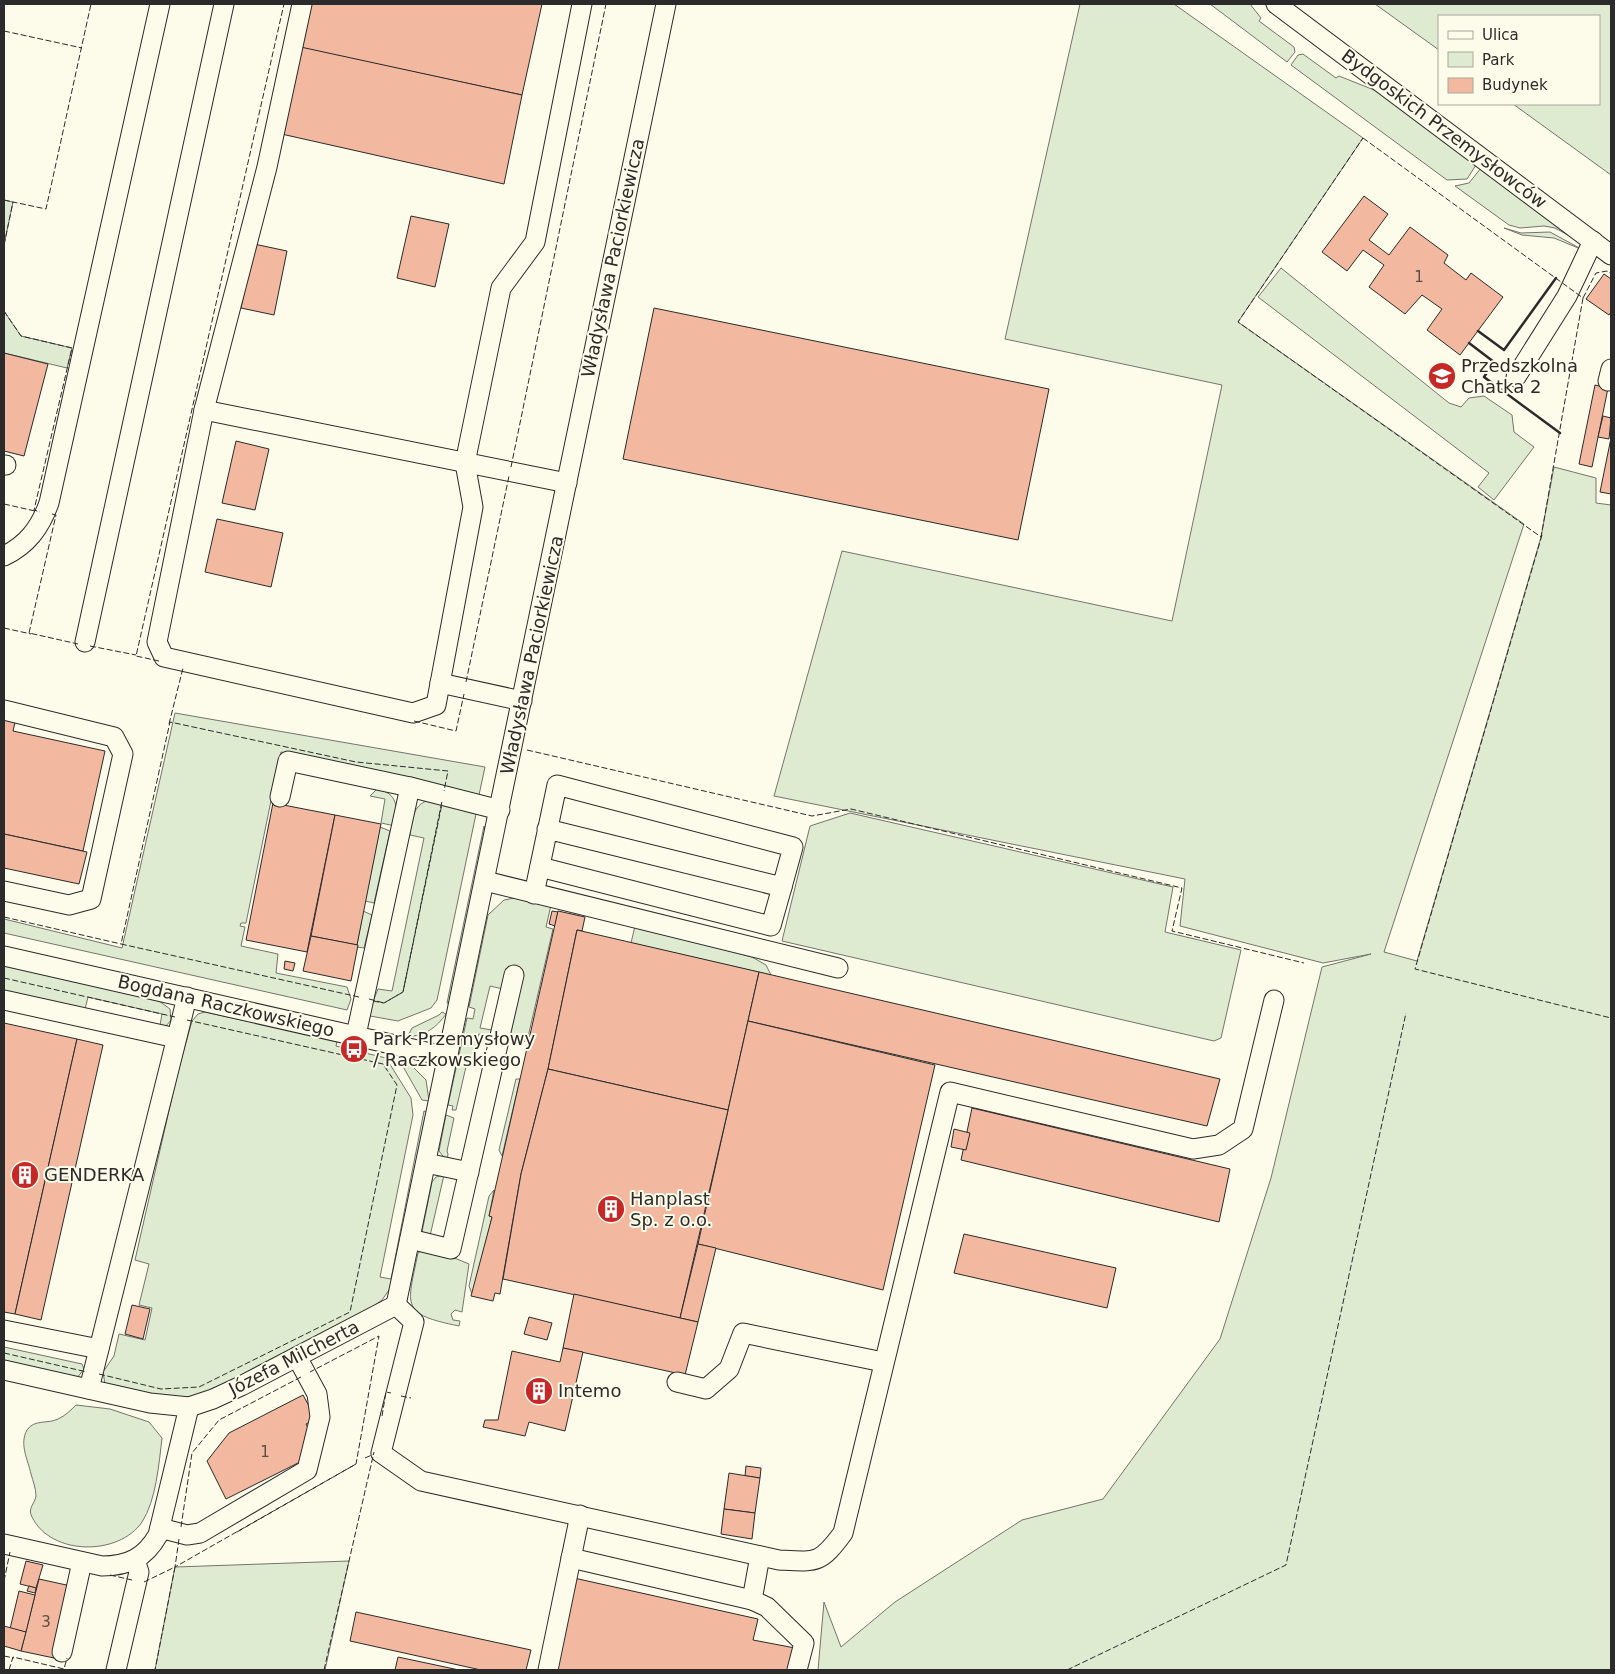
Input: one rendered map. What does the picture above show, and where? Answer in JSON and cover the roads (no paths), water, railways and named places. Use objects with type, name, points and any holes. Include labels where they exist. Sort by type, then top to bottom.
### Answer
[{"type":"street","points":[[4,556],[20,547],[35,532],[49,503],[160,4]]},
{"type":"street","points":[[84,642],[224,4]]},
{"type":"street","points":[[302,4],[267,168],[204,410],[158,642],[164,657],[413,713],[436,705],[473,508],[465,463],[501,288],[535,242],[582,4]]},
{"type":"street","name":"Władysława Paciorkiewicza","points":[[396,1305],[666,4]]},
{"type":"street","name":"Bydgoskich Przemysłowców","points":[[1276,4],[1611,255]]},
{"type":"street","points":[[1516,377],[1566,296],[1593,241]]},
{"type":"street","points":[[204,410],[567,483]]},
{"type":"street","points":[[440,683],[522,701]]},
{"type":"street","points":[[4,710],[114,736],[123,754],[91,899],[69,905],[4,891]]},
{"type":"street","points":[[280,798],[288,761],[410,787],[500,810]]},
{"type":"street","points":[[534,894],[557,785],[793,847],[772,926],[540,867]]},
{"type":"street","points":[[356,1035],[410,787]]},
{"type":"street","points":[[547,829],[782,887]]},
{"type":"street","points":[[485,881],[838,968]]},
{"type":"street","name":"Bogdana Raczkowskiego","points":[[4,956],[448,1057]]},
{"type":"street","points":[[410,1239],[451,1249],[514,975]]},
{"type":"street","points":[[89,1389],[187,997]]},
{"type":"street","points":[[4,1000],[176,1038]]},
{"type":"street","points":[[396,1305],[414,1322],[381,1453],[421,1481],[779,1560],[807,1562],[827,1555],[843,1533],[950,1092],[1193,1149],[1219,1145],[1243,1129],[1274,1000]]},
{"type":"street","points":[[426,1163],[469,1172]]},
{"type":"street","name":"Józefa Milcherta","points":[[189,1407],[213,1399],[396,1305]]},
{"type":"street","points":[[4,1330],[99,1349]]},
{"type":"street","points":[[677,1382],[706,1388],[730,1369],[743,1333],[883,1362]]},
{"type":"street","points":[[160,1528],[187,1535],[200,1533],[307,1470],[320,1417],[317,1394],[297,1357]]},
{"type":"street","points":[[4,1370],[150,1402],[189,1407],[160,1528],[152,1546],[135,1560],[116,1566],[82,1562],[4,1544]]},
{"type":"street","points":[[548,1670],[580,1515]]},
{"type":"street","points":[[752,1600],[760,1556]]},
{"type":"street","points":[[571,1558],[752,1600],[767,1607],[804,1643],[797,1670]]},
{"type":"street","points":[[116,1670],[140,1572],[135,1560]]},
{"type":"street","points":[[62,1652],[82,1562]]},
{"type":"place","name":"Przedszkolna Chatka 2","points":[[1442,376]]},
{"type":"place","name":"Park Przemysłowy / Raczkowskiego","points":[[354,1049]]},
{"type":"place","name":"GENDERKA","points":[[25,1175]]},
{"type":"place","name":"Hanplast Sp. z o.o.","points":[[611,1209]]},
{"type":"place","name":"Intemo","points":[[539,1391]]}]
